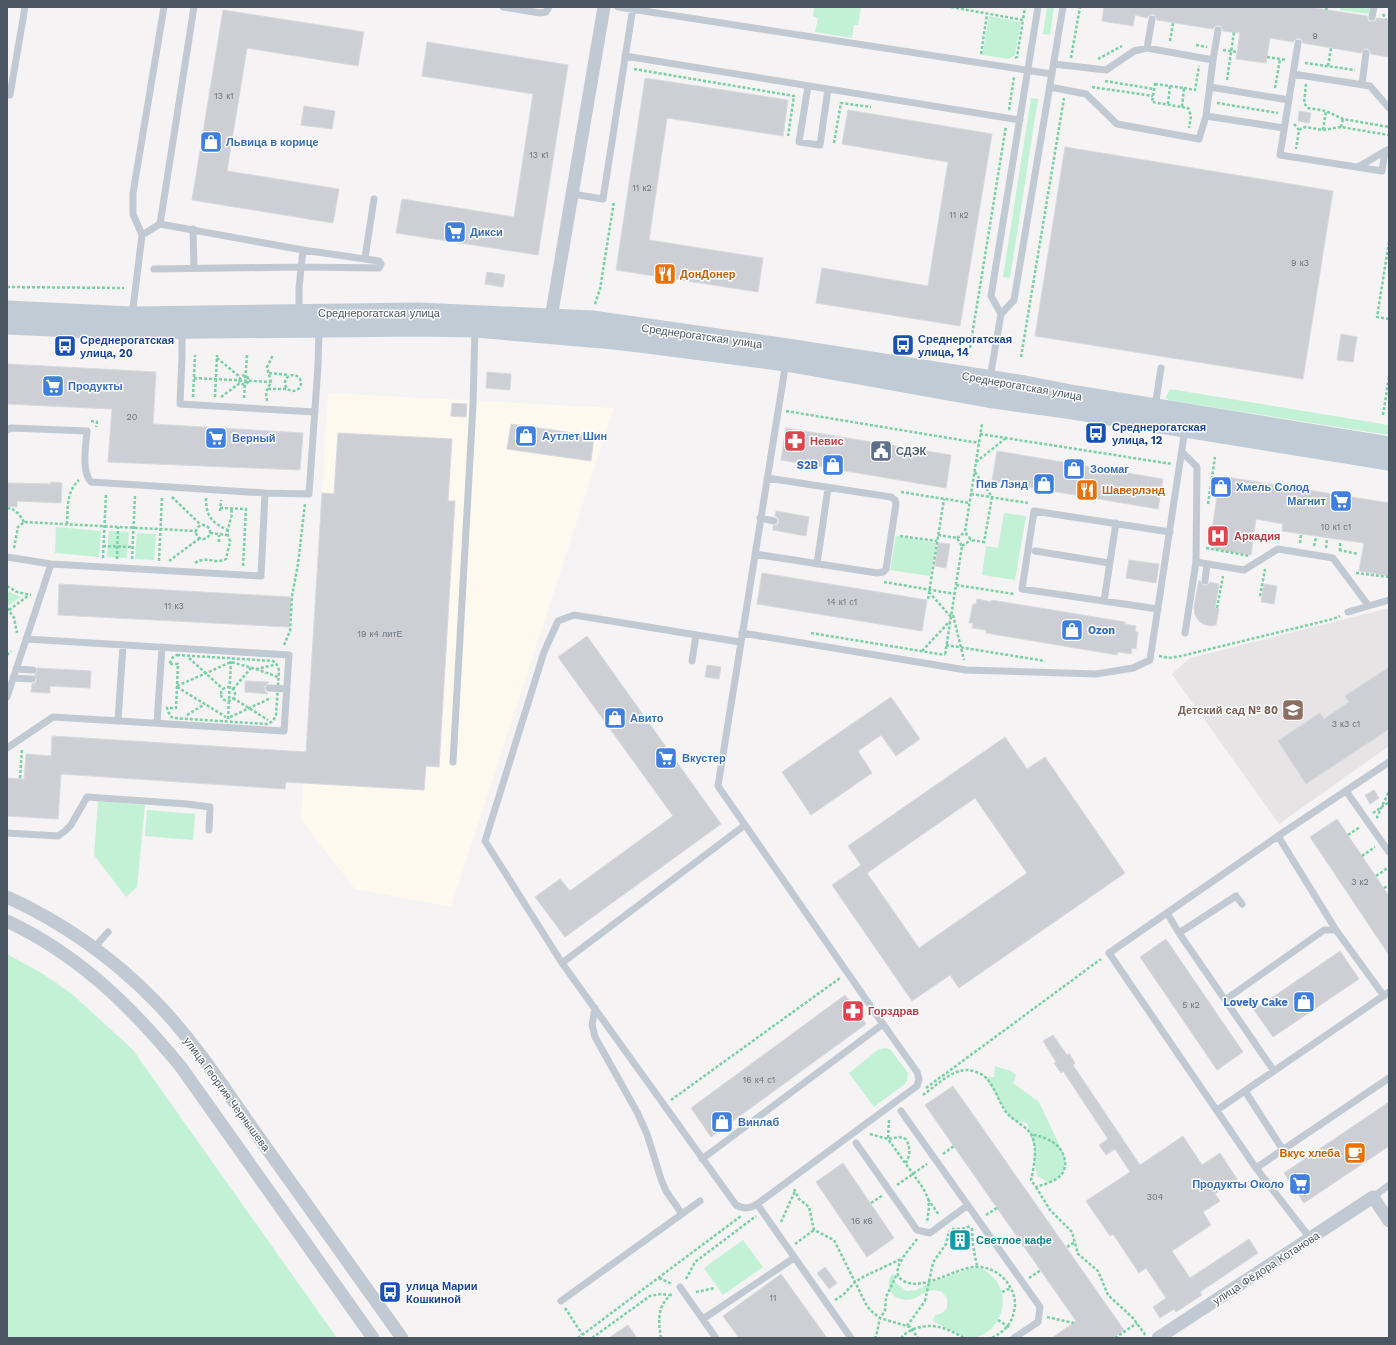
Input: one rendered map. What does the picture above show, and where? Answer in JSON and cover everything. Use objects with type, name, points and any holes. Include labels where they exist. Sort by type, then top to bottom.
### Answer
[{"type":"street","points":[[551,318],[604,7]]},
{"type":"street","name":"Среднерогатская улица","points":[[7,310],[132,323]]},
{"type":"street","name":"Среднерогатская улица","points":[[7,325],[300,321],[419,312],[648,344],[786,355],[990,380],[1153,415],[1389,461]]},
{"type":"street","name":"Среднерогатская улица","points":[[476,321],[551,318],[604,322],[786,355],[988,398],[1153,415]]},
{"type":"street","name":"Среднерогатская улица","points":[[1187,421],[1389,446]]},
{"type":"street","name":"улица Георгия Чернышева","points":[[7,897],[53,920],[94,948],[133,980],[156,1002],[201,1057],[402,1338]]},
{"type":"street","name":"улица Георгия Чернышева","points":[[7,921],[22,928],[87,970],[107,986],[129,1007],[158,1039],[181,1067],[373,1338]]},
{"type":"street","points":[[1373,1197],[1389,1221]]},
{"type":"street","name":"улица Фёдора Котанова","points":[[1158,1338],[1373,1197]]},
{"type":"lane","points":[[10,95],[25,7]]},
{"type":"lane","points":[[132,323],[142,235],[134,214],[133,193],[164,7]]},
{"type":"lane","points":[[160,224],[194,7]]},
{"type":"lane","points":[[503,7],[540,13],[546,12],[549,7]]},
{"type":"lane","points":[[618,7],[1052,74]]},
{"type":"lane","points":[[990,380],[1000,314],[991,296],[1038,7]]},
{"type":"lane","points":[[1000,314],[1014,300],[1063,7]]},
{"type":"lane","points":[[1372,17],[1374,7]]},
{"type":"lane","points":[[572,194],[603,199],[632,8]]},
{"type":"lane","points":[[1147,48],[1152,19]]},
{"type":"lane","points":[[1050,87],[1086,94],[1117,124],[1199,139],[1206,116],[1218,30]]},
{"type":"lane","points":[[1298,43],[1280,155],[1382,171],[1387,150]]},
{"type":"lane","points":[[1054,64],[1091,66],[1106,70],[1134,51],[1147,48],[1213,60]]},
{"type":"lane","points":[[1362,84],[1366,53]]},
{"type":"lane","points":[[625,56],[1020,120]]},
{"type":"lane","points":[[1293,74],[1370,86],[1389,108]]},
{"type":"lane","points":[[808,86],[799,142],[820,145],[828,89]]},
{"type":"lane","points":[[1210,87],[1289,100]]},
{"type":"lane","points":[[1206,116],[1284,128]]},
{"type":"lane","points":[[1358,167],[1387,150]]},
{"type":"lane","points":[[365,258],[374,199]]},
{"type":"lane","points":[[142,235],[160,224],[302,250],[365,258],[379,261],[381,264],[379,268],[301,267],[154,269]]},
{"type":"lane","points":[[193,229],[194,268]]},
{"type":"lane","points":[[300,321],[299,288],[302,250]]},
{"type":"lane","points":[[7,430],[11,428],[87,431],[85,470],[87,478],[91,482],[265,493],[309,494],[315,412],[318,320]]},
{"type":"lane","points":[[453,762],[473,405],[476,321]]},
{"type":"lane","points":[[182,323],[180,404],[315,412]]},
{"type":"lane","points":[[740,642],[574,615],[558,621],[544,652],[485,841],[562,963],[736,1205],[744,1209],[755,1206],[917,1086],[919,1079],[917,1072],[718,786],[786,355]]},
{"type":"lane","points":[[1153,415],[1161,368]]},
{"type":"lane","points":[[742,633],[966,670],[1096,674],[1133,668],[1150,660],[1158,609],[1161,573],[1170,532],[1187,421]]},
{"type":"lane","points":[[1182,452],[1197,467],[1196,562],[1185,633]]},
{"type":"lane","points":[[755,554],[877,573],[883,572],[886,568],[892,534],[896,504],[895,500],[891,497],[767,478]]},
{"type":"lane","points":[[817,564],[828,488]]},
{"type":"lane","points":[[7,557],[51,564],[102,564],[261,576],[265,493]]},
{"type":"lane","points":[[1158,609],[1022,589],[1034,511],[1170,532]]},
{"type":"lane","points":[[760,518],[774,521]]},
{"type":"lane","points":[[1104,601],[1116,523]]},
{"type":"lane","points":[[1196,562],[1244,570],[1278,549],[1333,558],[1368,605]]},
{"type":"lane","points":[[1034,551],[1110,563]]},
{"type":"lane","points":[[7,698],[51,564]]},
{"type":"lane","points":[[1204,581],[1207,564]]},
{"type":"lane","points":[[1348,612],[1389,600]]},
{"type":"lane","points":[[692,662],[696,635]]},
{"type":"lane","points":[[7,748],[53,717],[284,731],[289,655],[26,639]]},
{"type":"lane","points":[[118,721],[123,645]]},
{"type":"lane","points":[[157,724],[162,647]]},
{"type":"lane","points":[[16,669],[33,670]]},
{"type":"lane","points":[[13,678],[32,679]]},
{"type":"lane","points":[[269,688],[287,689]]},
{"type":"lane","points":[[1310,1238],[1256,1168],[1109,953],[1278,836],[1389,762]]},
{"type":"lane","points":[[1346,791],[1389,852]]},
{"type":"lane","points":[[7,833],[58,836],[71,825],[87,797],[187,804],[210,808],[209,830]]},
{"type":"lane","points":[[562,963],[745,825]]},
{"type":"lane","points":[[1217,1110],[1386,994],[1336,930],[1278,836]]},
{"type":"lane","points":[[1179,933],[1236,896],[1242,904]]},
{"type":"lane","points":[[1167,913],[1179,933],[1274,1071]]},
{"type":"lane","points":[[1225,1000],[1324,930],[1336,930]]},
{"type":"lane","points":[[94,948],[108,932]]},
{"type":"lane","points":[[595,1008],[592,1025],[595,1037],[637,1112],[647,1134],[666,1191],[682,1214]]},
{"type":"lane","points":[[702,1159],[883,1024]]},
{"type":"lane","points":[[1256,1168],[1389,1078]]},
{"type":"lane","points":[[1245,1091],[1283,1150]]},
{"type":"lane","points":[[901,1111],[1040,1307],[1038,1322],[1014,1338]]},
{"type":"lane","points":[[856,1143],[917,1230],[930,1233],[968,1205]]},
{"type":"lane","points":[[1373,1197],[1389,1185]]},
{"type":"lane","points":[[561,1301],[700,1201]]},
{"type":"lane","points":[[755,1206],[762,1211],[851,1338]]},
{"type":"lane","points":[[703,1319],[771,1277],[794,1258]]},
{"type":"lane","points":[[680,1287],[716,1338]]},
{"type":"path","points":[[951,7],[1023,20]]},
{"type":"path","points":[[1013,59],[1017,57],[1025,7]]},
{"type":"path","points":[[1080,7],[1071,58],[1091,66],[1125,44]]},
{"type":"path","points":[[981,56],[987,14]]},
{"type":"path","points":[[1170,41],[1173,23]]},
{"type":"path","points":[[1223,104],[1234,32]]},
{"type":"path","points":[[1188,137],[1191,116],[1188,108],[1152,102],[1154,84],[1195,90],[1202,46]]},
{"type":"path","points":[[1328,66],[1331,48]]},
{"type":"path","points":[[1271,112],[1280,59]]},
{"type":"path","points":[[1310,63],[1304,103],[1308,108],[1326,111],[1343,119],[1389,127]]},
{"type":"path","points":[[634,69],[794,96],[788,136]]},
{"type":"path","points":[[1103,80],[1154,89]]},
{"type":"path","points":[[1086,94],[1088,86],[1153,96]]},
{"type":"path","points":[[1168,104],[1170,86]]},
{"type":"path","points":[[1182,106],[1184,88]]},
{"type":"path","points":[[1021,357],[1065,90]]},
{"type":"path","points":[[970,348],[1012,91]]},
{"type":"path","points":[[1208,102],[1287,114]]},
{"type":"path","points":[[834,143],[841,103],[872,108]]},
{"type":"path","points":[[1323,130],[1326,111]]},
{"type":"path","points":[[1341,127],[1343,119]]},
{"type":"path","points":[[1295,157],[1299,130],[1305,127],[1323,130],[1341,127],[1389,134]]},
{"type":"path","points":[[998,128],[1006,129]]},
{"type":"path","points":[[1389,242],[1377,317],[1389,318]]},
{"type":"path","points":[[7,287],[124,288]]},
{"type":"path","points":[[193,405],[195,355]]},
{"type":"path","points":[[243,408],[245,385],[247,381],[248,355]]},
{"type":"path","points":[[272,409],[266,398],[266,392],[271,382],[267,367],[273,355]]},
{"type":"path","points":[[245,385],[240,380],[217,357],[215,401],[240,380],[243,376],[246,376]]},
{"type":"path","points":[[268,388],[294,391],[299,389],[302,382],[297,375],[269,373]]},
{"type":"path","points":[[289,390],[285,385],[285,382],[290,375]]},
{"type":"path","points":[[1383,415],[1389,377]]},
{"type":"path","points":[[194,378],[271,382]]},
{"type":"path","points":[[786,411],[979,443]]},
{"type":"path","points":[[89,421],[96,422],[96,429]]},
{"type":"path","points":[[938,535],[957,538],[965,532],[982,424]]},
{"type":"path","points":[[980,434],[1180,466]]},
{"type":"path","points":[[976,463],[1006,438]]},
{"type":"path","points":[[1207,511],[1215,457]]},
{"type":"path","points":[[962,546],[971,540],[984,542],[992,497],[975,472]]},
{"type":"path","points":[[67,524],[68,498],[72,487],[81,478]]},
{"type":"path","points":[[106,483],[102,564],[116,562],[118,527]]},
{"type":"path","points":[[132,563],[136,492]]},
{"type":"path","points":[[159,565],[163,493]]},
{"type":"path","points":[[169,494],[201,525],[208,528],[210,533]]},
{"type":"path","points":[[280,654],[290,630],[292,596],[298,564],[306,494]]},
{"type":"path","points":[[206,496],[207,511],[213,522],[228,529]]},
{"type":"path","points":[[220,511],[221,496]]},
{"type":"path","points":[[928,599],[944,499]]},
{"type":"path","points":[[7,508],[13,509],[17,512],[24,522]]},
{"type":"path","points":[[220,508],[246,509],[243,570]]},
{"type":"path","points":[[198,567],[190,566],[202,559],[209,559],[218,562],[226,559],[230,541],[228,529],[232,514],[231,508]]},
{"type":"path","points":[[14,549],[18,527],[24,522],[196,532]]},
{"type":"path","points":[[208,528],[213,522]]},
{"type":"path","points":[[196,532],[197,528],[201,525]]},
{"type":"path","points":[[196,532],[200,538]]},
{"type":"path","points":[[965,532],[971,540]]},
{"type":"path","points":[[210,533],[228,535]]},
{"type":"path","points":[[163,565],[200,538],[206,538],[210,533]]},
{"type":"path","points":[[892,534],[937,541]]},
{"type":"path","points":[[1300,544],[1302,534]]},
{"type":"path","points":[[218,542],[219,535]]},
{"type":"path","points":[[1314,546],[1316,537]]},
{"type":"path","points":[[957,538],[962,546],[952,619],[966,670]]},
{"type":"path","points":[[1326,548],[1327,539]]},
{"type":"path","points":[[1340,541],[1339,550],[1343,556]]},
{"type":"path","points":[[1293,543],[1358,554]]},
{"type":"path","points":[[103,546],[132,547]]},
{"type":"path","points":[[1205,547],[1250,556]]},
{"type":"path","points":[[7,548],[20,550]]},
{"type":"path","points":[[1217,608],[1226,552]]},
{"type":"path","points":[[1354,572],[1389,578]]},
{"type":"path","points":[[883,582],[929,591],[955,594]]},
{"type":"path","points":[[956,585],[1018,595]]},
{"type":"path","points":[[7,586],[12,591],[34,596]]},
{"type":"path","points":[[929,591],[952,619]]},
{"type":"path","points":[[17,636],[15,621],[8,609],[29,595]]},
{"type":"path","points":[[1156,655],[1168,658],[1181,656],[1333,619],[1348,612]]},
{"type":"path","points":[[922,651],[957,614]]},
{"type":"path","points":[[943,666],[952,619]]},
{"type":"path","points":[[806,632],[945,655]]},
{"type":"path","points":[[946,645],[1047,662]]},
{"type":"path","points":[[7,655],[14,646]]},
{"type":"path","points":[[227,728],[232,652]]},
{"type":"path","points":[[186,655],[223,689]]},
{"type":"path","points":[[177,686],[231,662],[278,677]]},
{"type":"path","points":[[167,708],[176,708],[178,664],[169,664]]},
{"type":"path","points":[[256,669],[277,664]]},
{"type":"path","points":[[233,689],[251,668]]},
{"type":"path","points":[[177,686],[228,718]]},
{"type":"path","points":[[223,689],[229,687],[233,689],[235,693],[234,698]]},
{"type":"path","points":[[223,689],[221,696],[224,700],[229,701],[234,698]]},
{"type":"path","points":[[228,718],[277,696]]},
{"type":"path","points":[[234,698],[271,722]]},
{"type":"path","points":[[182,718],[205,704]]},
{"type":"path","points":[[20,778],[22,749]]},
{"type":"path","points":[[1381,823],[1377,817],[1389,790]]},
{"type":"path","points":[[1372,813],[1389,802]]},
{"type":"path","points":[[1348,834],[1364,824]]},
{"type":"path","points":[[1362,856],[1379,844]]},
{"type":"path","points":[[1376,876],[1389,867]]},
{"type":"path","points":[[1384,888],[1389,885]]},
{"type":"path","points":[[922,1091],[1109,953]]},
{"type":"path","points":[[664,1105],[847,973]]},
{"type":"path","points":[[901,1111],[952,1074],[959,1071],[968,1070],[977,1072],[985,1077],[1006,1112],[1031,1134],[1044,1137],[1054,1142],[1064,1155],[1066,1165],[1062,1174],[1057,1179],[1036,1187]]},
{"type":"path","points":[[889,1120],[888,1139],[923,1188],[928,1198],[929,1207],[929,1216],[923,1232],[898,1266],[900,1278],[909,1284],[916,1284],[977,1266],[988,1268],[1003,1278],[1013,1291],[1015,1299],[1015,1310],[1010,1324],[1003,1331],[992,1338]]},
{"type":"path","points":[[870,1134],[888,1139],[899,1137],[906,1139],[910,1150],[906,1163]]},
{"type":"path","points":[[1031,1134],[1034,1148],[1034,1161],[1031,1180],[1050,1210],[1072,1232],[1078,1254],[1098,1271],[1108,1295],[1137,1323],[1148,1338]]},
{"type":"path","points":[[871,1204],[954,1146]]},
{"type":"path","points":[[776,1232],[794,1190],[799,1199],[809,1207],[814,1230]]},
{"type":"path","points":[[578,1338],[755,1206]]},
{"type":"path","points":[[661,1338],[658,1320],[663,1304],[670,1295],[680,1287],[696,1262],[762,1211]]},
{"type":"path","points":[[972,1226],[973,1246],[977,1266]]},
{"type":"path","points":[[907,1326],[925,1301],[934,1261],[946,1244],[950,1229]]},
{"type":"path","points":[[788,1249],[814,1230]]},
{"type":"path","points":[[814,1230],[834,1240],[870,1310],[880,1318],[907,1326],[918,1338]]},
{"type":"path","points":[[1067,1247],[1075,1242]]},
{"type":"path","points":[[828,1306],[843,1295],[855,1282],[902,1259]]},
{"type":"path","points":[[874,1338],[876,1337],[880,1318],[885,1311],[886,1297],[898,1273]]},
{"type":"path","points":[[659,1278],[680,1287]]},
{"type":"path","points":[[685,1295],[715,1288]]},
{"type":"path","points":[[592,1338],[650,1296],[661,1294],[670,1295]]},
{"type":"path","points":[[561,1301],[582,1334]]},
{"type":"path","points":[[1039,1315],[1074,1323]]},
{"type":"path","points":[[1115,1338],[1137,1323]]},
{"type":"path","points":[[901,1338],[904,1334],[912,1330],[930,1326],[939,1327],[963,1337]]},
{"type":"shaded area","points":[[328,393],[614,408],[451,907],[355,889],[301,820]]},
{"type":"shaded area","name":"Детский сад № 80","points":[[1389,608],[1389,746],[1279,824],[1172,674],[1190,658]]},
{"type":"green space","points":[[814,7],[861,7],[858,25],[854,25],[852,38],[815,32],[818,18],[813,17]]},
{"type":"green space","points":[[1047,7],[1054,7],[1050,35],[1043,34]]},
{"type":"green space","points":[[1341,7],[1370,8],[1369,14],[1340,10]]},
{"type":"green space","points":[[989,16],[1021,22],[1015,55],[1009,59],[982,55]]},
{"type":"green space","points":[[1031,98],[1038,99],[1010,278],[1003,277]]},
{"type":"green space","points":[[1170,389],[1389,425],[1389,435],[1168,400],[1166,397]]},
{"type":"green space","points":[[1004,513],[1026,516],[1015,580],[982,575],[986,546],[998,548]]},
{"type":"green space","points":[[56,527],[101,531],[99,557],[55,553]]},
{"type":"green space","points":[[109,531],[129,532],[127,558],[107,557]]},
{"type":"green space","points":[[137,533],[156,534],[154,560],[135,559]]},
{"type":"green space","points":[[896,536],[936,543],[930,576],[890,570]]},
{"type":"green space","points":[[7,591],[21,597],[9,605],[7,603]]},
{"type":"green space","points":[[98,801],[145,805],[137,887],[126,897],[94,855]]},
{"type":"green space","points":[[147,810],[195,814],[193,840],[145,836]]},
{"type":"green space","points":[[7,954],[43,974],[72,994],[133,1050],[337,1338],[7,1338]]},
{"type":"green space","points":[[886,1048],[891,1050],[908,1073],[907,1080],[905,1084],[874,1107],[849,1073],[879,1049]]},
{"type":"green space","points":[[995,1066],[1011,1071],[1016,1075],[1013,1083],[1039,1102],[1064,1155],[1065,1165],[1063,1172],[1058,1178],[1049,1183],[1037,1176],[1034,1161],[1034,1148],[1027,1123],[1013,1120],[1006,1112],[985,1077],[994,1077]]},
{"type":"green space","points":[[743,1240],[763,1267],[723,1295],[704,1268]]},
{"type":"green space","points":[[969,1269],[982,1269],[993,1277],[999,1285],[1003,1300],[1000,1316],[996,1323],[984,1334],[975,1337],[965,1337],[933,1321],[935,1315],[942,1313],[947,1308],[947,1298],[942,1292],[933,1290],[910,1300],[906,1300],[899,1299],[894,1296],[889,1287],[890,1277],[893,1273],[895,1282],[906,1291],[916,1290],[932,1282]]},
{"type":"building","points":[[1104,7],[1308,7],[1367,16],[1368,20],[1371,22],[1375,21],[1377,18],[1389,20],[1389,57],[1371,54],[1367,48],[1361,53],[1303,43],[1301,39],[1298,38],[1293,42],[1270,38],[1266,63],[1236,59],[1240,33],[1223,31],[1221,26],[1218,25],[1213,29],[1157,20],[1155,15],[1152,14],[1147,18],[1135,15],[1133,26],[1102,21]]},
{"type":"building","points":[[223,10],[364,32],[358,66],[247,48],[227,171],[339,189],[333,223],[192,200]]},
{"type":"building","points":[[427,42],[568,65],[538,255],[396,233],[402,199],[514,217],[533,94],[422,76]]},
{"type":"building","points":[[645,78],[788,100],[783,136],[667,118],[649,240],[763,258],[758,292],[616,270]]},
{"type":"building","points":[[304,106],[335,111],[332,129],[301,125]]},
{"type":"building","points":[[848,110],[992,134],[960,326],[816,303],[822,268],[928,286],[948,162],[842,144]]},
{"type":"building","points":[[1299,111],[1311,113],[1309,123],[1298,121]]},
{"type":"building","points":[[1065,147],[1333,191],[1303,379],[1035,336]]},
{"type":"building","points":[[487,272],[505,275],[503,287],[485,284]]},
{"type":"building","points":[[1341,334],[1357,337],[1353,362],[1337,360]]},
{"type":"building","points":[[7,364],[156,372],[153,424],[303,433],[300,470],[108,462],[112,409],[7,404]]},
{"type":"building","points":[[487,372],[511,374],[510,390],[486,388]]},
{"type":"building","points":[[452,403],[467,404],[466,417],[451,416]]},
{"type":"building","points":[[511,424],[594,436],[591,461],[507,449]]},
{"type":"building","points":[[786,428],[951,455],[946,488],[781,460]]},
{"type":"building","points":[[338,433],[452,439],[448,501],[455,501],[439,767],[426,766],[424,790],[286,782],[285,789],[61,774],[58,819],[7,816],[7,778],[24,779],[26,754],[51,756],[52,736],[306,752],[322,493],[334,494]]},
{"type":"building","points":[[997,451],[1163,479],[1158,509],[992,481]]},
{"type":"building","points":[[1220,476],[1389,503],[1389,576],[1359,571],[1364,543],[1282,531],[1283,524],[1256,519],[1251,555],[1214,549],[1216,537],[1211,537]]},
{"type":"building","points":[[51,482],[62,483],[61,503],[17,501],[17,507],[7,506],[7,483],[51,484]]},
{"type":"building","points":[[776,511],[809,517],[806,536],[773,530],[773,526],[777,525],[779,522],[778,518],[775,516]]},
{"type":"building","points":[[938,543],[950,544],[946,568],[935,566]]},
{"type":"building","points":[[1129,560],[1159,564],[1156,583],[1126,578]]},
{"type":"building","points":[[762,573],[927,600],[922,631],[757,604]]},
{"type":"building","points":[[1199,580],[1204,586],[1210,582],[1219,584],[1215,608],[1219,609],[1216,625],[1210,626],[1203,624],[1195,615],[1194,607]]},
{"type":"building","points":[[59,584],[291,597],[289,627],[58,615]]},
{"type":"building","points":[[1264,584],[1277,586],[1274,604],[1261,602]]},
{"type":"building","points":[[977,599],[1125,622],[1125,624],[1136,626],[1135,632],[1138,632],[1136,649],[1132,648],[1131,654],[1118,652],[1117,655],[986,633],[986,630],[972,628],[973,623],[969,623],[973,604],[976,604]]},
{"type":"building","points":[[587,636],[721,824],[565,937],[535,897],[560,879],[570,891],[673,816],[558,657]]},
{"type":"building","points":[[707,665],[721,667],[719,679],[705,677]]},
{"type":"building","points":[[1389,667],[1389,729],[1306,784],[1278,741],[1320,713],[1324,719],[1349,702],[1345,696]]},
{"type":"building","points":[[37,668],[91,671],[90,688],[50,686],[50,693],[31,692],[32,684],[37,680],[34,675],[37,672]]},
{"type":"building","points":[[245,681],[269,682],[264,687],[268,694],[245,692]]},
{"type":"building","points":[[891,697],[920,739],[896,756],[881,735],[858,751],[872,773],[811,815],[782,772]]},
{"type":"building","points":[[1005,737],[1027,769],[1045,757],[1125,873],[959,988],[950,975],[912,1001],[832,885],[861,865],[848,846]],"holes":[[[975,798],[1027,873],[919,948],[867,873]]]},
{"type":"building","points":[[1374,790],[1379,798],[1370,804],[1365,795]]},
{"type":"building","points":[[1337,819],[1389,896],[1389,955],[1310,837]]},
{"type":"building","points":[[1166,939],[1243,1052],[1217,1070],[1140,957]]},
{"type":"building","points":[[1340,951],[1359,979],[1273,1037],[1254,1010]]},
{"type":"building","points":[[845,995],[866,1024],[711,1137],[691,1108]]},
{"type":"building","points":[[1053,1035],[1067,1055],[1069,1053],[1075,1063],[1073,1065],[1140,1165],[1183,1136],[1202,1165],[1220,1153],[1237,1179],[1215,1194],[1220,1201],[1203,1212],[1211,1225],[1172,1251],[1190,1278],[1249,1239],[1258,1253],[1200,1292],[1202,1295],[1176,1312],[1174,1309],[1160,1318],[1153,1307],[1166,1298],[1146,1268],[1139,1273],[1113,1234],[1110,1236],[1086,1201],[1130,1172],[1115,1149],[1106,1155],[1099,1145],[1108,1139],[1063,1071],[1061,1073],[1054,1063],[1056,1062],[1043,1041]]},
{"type":"building","points":[[953,1086],[1124,1330],[1113,1338],[1052,1338],[1076,1321],[925,1105]]},
{"type":"building","points":[[1389,1102],[1389,1146],[1304,1203],[1284,1173]]},
{"type":"building","points":[[843,1163],[894,1238],[867,1257],[816,1182]]},
{"type":"building","points":[[825,1267],[837,1283],[829,1289],[817,1273]]},
{"type":"building","points":[[781,1274],[827,1338],[739,1338],[723,1316]]},
{"type":"building","points":[[628,1325],[637,1338],[609,1338]]},
{"type":"place","name":"Львица в корице","points":[[211,142]]},
{"type":"place","name":"Дикси","points":[[455,232]]},
{"type":"place","name":"ДонДонер","points":[[665,274]]},
{"type":"place","name":"Среднерогатская улица, 14","points":[[903,345]]},
{"type":"place","name":"Среднерогатская улица, 20","points":[[65,346]]},
{"type":"place","name":"Продукты","points":[[53,386]]},
{"type":"place","name":"Среднерогатская улица, 12","points":[[1096,433]]},
{"type":"place","name":"Аутлет Шин","points":[[526,436]]},
{"type":"place","name":"Верный","points":[[216,438]]},
{"type":"place","name":"Невис","points":[[795,441]]},
{"type":"place","name":"СДЭК","points":[[881,451]]},
{"type":"place","name":"S2B","points":[[833,465]]},
{"type":"place","name":"Зоомаг","points":[[1074,469]]},
{"type":"place","name":"Пив Лэнд","points":[[1044,484]]},
{"type":"place","name":"Хмель Солод","points":[[1221,487]]},
{"type":"place","name":"Шаверлэнд","points":[[1087,490]]},
{"type":"place","name":"Магнит","points":[[1341,501]]},
{"type":"place","name":"Аркадия","points":[[1218,536]]},
{"type":"place","name":"Ozon","points":[[1072,630]]},
{"type":"place","name":"Детский сад № 80","points":[[1293,710]]},
{"type":"place","name":"Авито","points":[[615,718]]},
{"type":"place","name":"Вкустер","points":[[666,758]]},
{"type":"place","name":"Lovely Cake","points":[[1304,1002]]},
{"type":"place","name":"Горздрав","points":[[853,1011]]},
{"type":"place","name":"Винлаб","points":[[722,1122]]},
{"type":"place","name":"Вкус хлеба","points":[[1355,1153]]},
{"type":"place","name":"Продукты Около","points":[[1300,1184]]},
{"type":"place","name":"Светлое кафе","points":[[960,1240]]},
{"type":"place","name":"улица Марии Кошкиной","points":[[390,1292]]}]
